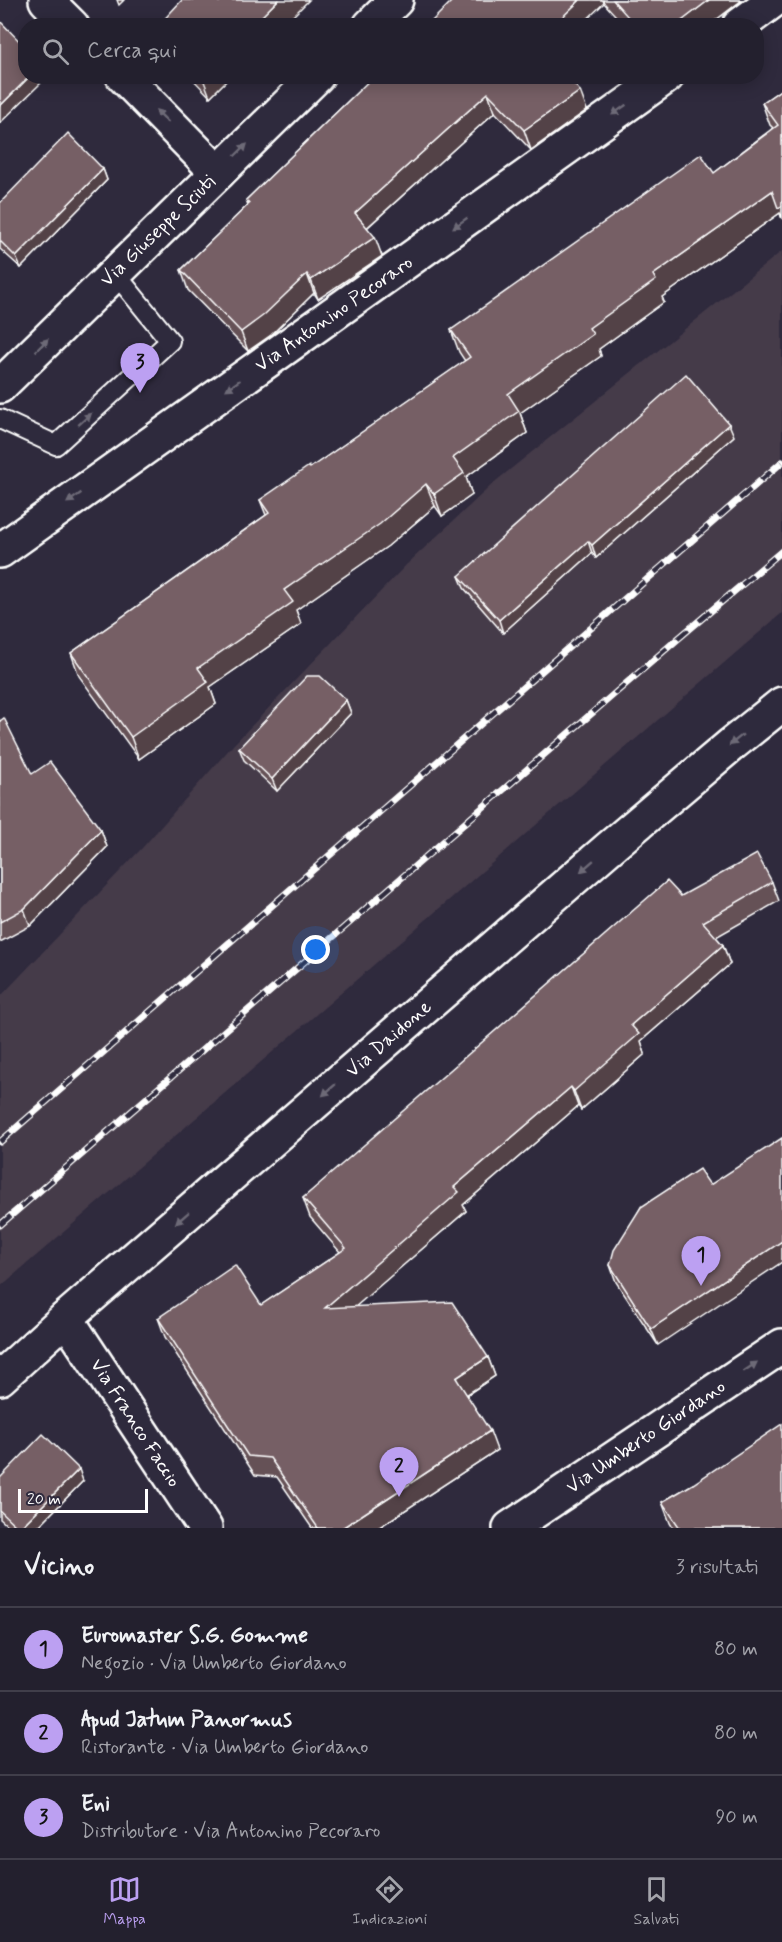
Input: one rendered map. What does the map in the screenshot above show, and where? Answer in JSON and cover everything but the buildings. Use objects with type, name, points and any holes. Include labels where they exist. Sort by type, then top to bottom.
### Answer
[{"type":"street","points":[[46,0],[64,18]]},
{"type":"street","points":[[378,18],[396,0]]},
{"type":"street","points":[[750,18],[774,0]]},
{"type":"street","points":[[131,84],[218,173]]},
{"type":"street","name":"Via Giuseppe Sciuti","points":[[0,386],[309,84]]},
{"type":"street","name":"Via Antonino Pecoraro","points":[[0,551],[656,84]]},
{"type":"street","name":"Via Daidone","points":[[0,1378],[66,1318],[609,848],[782,704]]},
{"type":"street","name":"Via Franco Faccio","points":[[66,1318],[205,1528]]},
{"type":"street","name":"Via Umberto Giordano","points":[[510,1528],[550,1517],[782,1346]]},
{"type":"lane","points":[[0,419],[56,445],[170,341],[115,273]]},
{"type":"shaded area","points":[[782,251],[782,613],[0,1287],[0,997],[143,847],[233,745],[406,565],[497,480]]},
{"type":"railway","points":[[0,1142],[782,462]]},
{"type":"railway","points":[[0,1225],[782,551]]},
{"type":"place","name":"Eni","points":[[140,393]]},
{"type":"place","name":"Euromaster S.G. Gomme","points":[[701,1286]]},
{"type":"place","name":"Apud Jatum Panormus","points":[[399,1497]]}]
